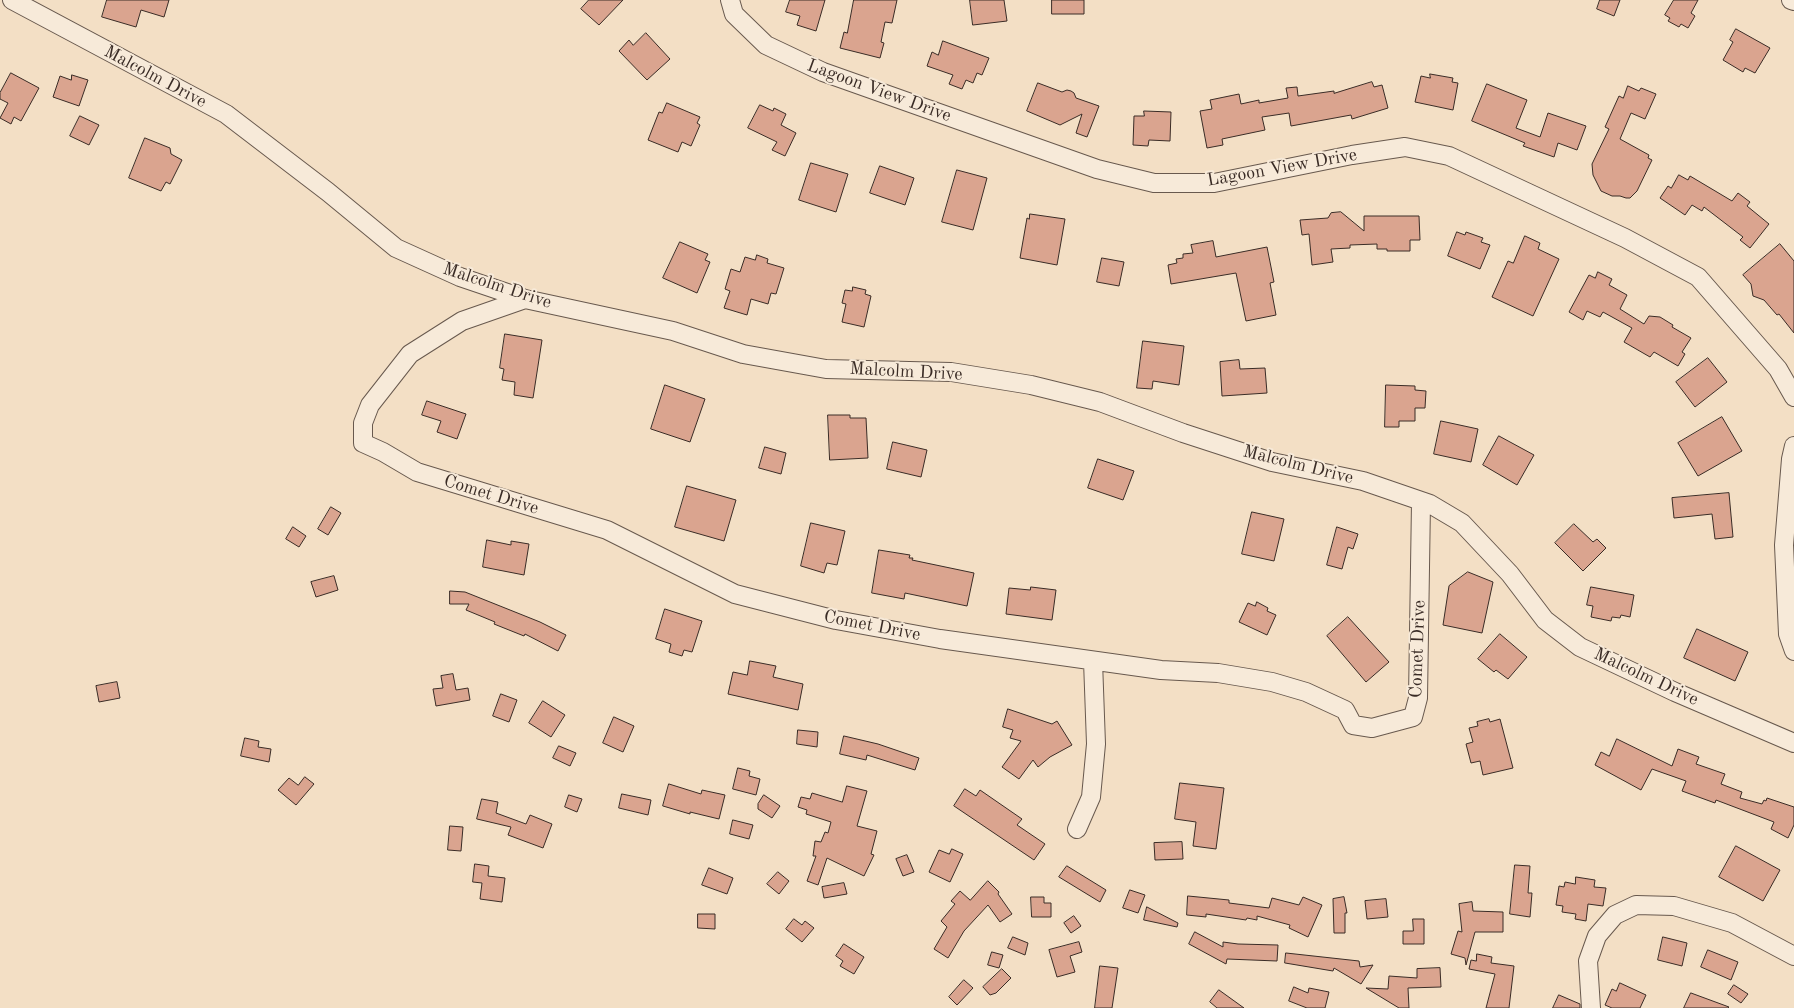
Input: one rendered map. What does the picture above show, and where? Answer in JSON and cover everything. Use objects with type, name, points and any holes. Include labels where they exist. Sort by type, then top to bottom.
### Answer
[{"type":"street","name":"Malcolm Drive","points":[[12,0],[226,114],[328,192],[396,248],[460,277],[525,299],[673,331],[743,354],[826,369],[951,372],[1031,385],[1100,402],[1272,462],[1363,480],[1430,504],[1462,523],[1510,574],[1545,620],[1580,647],[1676,692],[1794,743]]},
{"type":"street","name":"Lagoon View Drive","points":[[730,0],[734,14],[766,45],[823,72],[1096,169],[1154,182],[1214,183],[1352,155],[1405,147],[1449,156],[1625,238],[1698,277],[1778,369],[1794,397]]},
{"type":"street","name":"Comet Drive","points":[[525,299],[462,321],[410,354],[370,405],[363,423],[363,443],[383,452],[417,472],[607,530],[735,594],[836,620],[940,639],[1093,661],[1161,670],[1218,673],[1272,682],[1306,692],[1345,710],[1353,725],[1372,728],[1413,717],[1418,698],[1421,502]]},
{"type":"street","points":[[1794,446],[1791,459],[1784,545],[1788,634],[1794,651]]},
{"type":"street","points":[[1077,829],[1092,797],[1096,744],[1093,661]]},
{"type":"street","points":[[1591,1008],[1588,962],[1597,936],[1615,915],[1636,905],[1674,906],[1732,923],[1794,956]]},
{"type":"building","points":[[107,0],[169,0],[164,17],[141,10],[136,27],[102,17]]},
{"type":"building","points":[[589,0],[623,0],[599,25],[581,9]]},
{"type":"building","points":[[790,0],[825,0],[816,31],[797,25],[800,16],[786,12]]},
{"type":"building","points":[[854,0],[897,0],[892,23],[885,22],[881,42],[884,43],[880,58],[840,48],[844,32],[847,33]]},
{"type":"building","points":[[970,0],[1004,0],[1007,21],[973,25]]},
{"type":"building","points":[[1052,0],[1084,0],[1084,14],[1052,14]]},
{"type":"building","points":[[1600,0],[1620,0],[1614,16],[1597,9]]},
{"type":"building","points":[[1674,0],[1698,0],[1691,13],[1695,16],[1688,28],[1681,24],[1679,27],[1668,21],[1670,18],[1665,15]]},
{"type":"building","points":[[1736,29],[1770,48],[1755,73],[1745,68],[1743,72],[1723,60],[1733,42],[1730,40]]},
{"type":"building","points":[[646,33],[670,59],[647,80],[619,51],[629,40],[633,45]]},
{"type":"building","points":[[943,41],[989,58],[982,75],[977,73],[973,83],[966,80],[962,89],[949,84],[953,75],[927,66],[932,52],[938,55]]},
{"type":"building","points":[[11,73],[39,88],[21,121],[14,117],[11,124],[0,118],[8,103],[0,99],[0,93]]},
{"type":"building","points":[[1430,74],[1453,78],[1452,82],[1458,83],[1453,110],[1415,102],[1421,76],[1430,78]]},
{"type":"building","points":[[72,75],[88,80],[79,106],[53,97],[60,76],[71,80]]},
{"type":"building","points":[[1372,82],[1374,87],[1382,85],[1388,108],[1352,119],[1351,115],[1291,126],[1289,113],[1262,117],[1265,130],[1222,139],[1223,145],[1207,148],[1200,111],[1212,109],[1210,100],[1239,94],[1241,104],[1259,100],[1259,103],[1288,98],[1286,88],[1297,87],[1298,96],[1334,91],[1334,93]]},
{"type":"building","points":[[1038,83],[1062,92],[1071,91],[1076,98],[1099,106],[1087,137],[1076,133],[1082,114],[1060,125],[1027,111]]},
{"type":"building","points":[[1487,84],[1527,100],[1516,128],[1540,137],[1548,113],[1586,126],[1577,150],[1558,143],[1554,157],[1523,146],[1525,143],[1472,121]]},
{"type":"building","points":[[1628,86],[1639,91],[1641,88],[1656,94],[1645,119],[1631,113],[1620,139],[1649,155],[1648,158],[1652,160],[1637,191],[1630,198],[1626,198],[1612,196],[1601,191],[1593,175],[1592,164],[1609,129],[1605,127],[1619,96],[1623,98]]},
{"type":"building","points":[[667,103],[700,117],[697,123],[700,125],[691,146],[682,142],[678,152],[648,140],[659,112],[662,113]]},
{"type":"building","points":[[760,105],[773,111],[774,108],[786,114],[781,125],[796,133],[785,156],[772,150],[777,142],[748,128]]},
{"type":"building","points":[[1144,111],[1171,112],[1170,141],[1149,140],[1148,146],[1133,145],[1134,116],[1144,116]]},
{"type":"building","points":[[80,116],[99,125],[89,145],[70,136]]},
{"type":"building","points":[[145,138],[170,148],[171,154],[182,160],[170,184],[166,182],[161,191],[129,178]]},
{"type":"building","points":[[811,163],[848,174],[836,212],[799,200]]},
{"type":"building","points":[[880,166],[914,178],[905,205],[870,193]]},
{"type":"building","points":[[957,170],[987,178],[973,230],[942,222]]},
{"type":"building","points":[[1679,175],[1688,180],[1690,176],[1732,201],[1738,193],[1750,202],[1747,206],[1769,224],[1750,248],[1740,240],[1743,237],[1704,207],[1702,211],[1692,205],[1685,215],[1660,198],[1668,186],[1671,188]]},
{"type":"building","points":[[1341,212],[1364,231],[1364,216],[1419,216],[1420,240],[1410,240],[1410,251],[1377,249],[1377,244],[1350,245],[1350,248],[1331,249],[1333,262],[1312,265],[1309,234],[1302,235],[1300,220],[1328,218],[1331,213]]},
{"type":"building","points":[[1030,214],[1065,219],[1057,265],[1020,258],[1027,218],[1029,219]]},
{"type":"building","points":[[1457,232],[1465,235],[1466,232],[1483,238],[1481,242],[1490,245],[1480,269],[1448,256]]},
{"type":"building","points":[[1525,236],[1540,243],[1538,249],[1559,259],[1533,316],[1492,297],[1508,261],[1513,263]]},
{"type":"building","points":[[1213,241],[1216,257],[1267,247],[1274,282],[1270,283],[1276,315],[1246,321],[1236,273],[1171,284],[1168,265],[1177,263],[1176,259],[1183,258],[1183,254],[1193,253],[1191,245]]},
{"type":"building","points":[[680,242],[708,254],[705,260],[710,262],[697,293],[663,278]]},
{"type":"building","points":[[1780,244],[1794,261],[1794,333],[1779,314],[1777,315],[1764,300],[1753,296],[1751,284],[1743,275]]},
{"type":"building","points":[[757,255],[768,259],[767,263],[784,268],[776,294],[771,293],[768,304],[751,299],[747,315],[724,308],[730,291],[725,289],[731,269],[740,272],[745,257],[755,260]]},
{"type":"building","points":[[1102,258],[1124,262],[1119,286],[1097,282]]},
{"type":"building","points":[[1598,272],[1612,279],[1609,285],[1627,295],[1620,309],[1644,324],[1649,316],[1660,317],[1673,325],[1672,327],[1691,338],[1682,352],[1685,354],[1678,366],[1654,352],[1650,357],[1624,342],[1632,328],[1603,312],[1600,317],[1587,311],[1583,320],[1569,312],[1589,275],[1595,278]]},
{"type":"building","points":[[853,287],[866,290],[865,294],[871,296],[864,327],[842,322],[846,304],[842,303],[845,290],[852,291]]},
{"type":"building","points":[[505,334],[542,340],[533,398],[514,395],[515,382],[502,380],[504,369],[500,368]]},
{"type":"building","points":[[1143,341],[1184,346],[1179,385],[1153,381],[1152,389],[1137,388]]},
{"type":"building","points":[[1708,358],[1727,382],[1695,407],[1676,382]]},
{"type":"building","points":[[1239,360],[1240,369],[1265,368],[1267,393],[1222,396],[1220,362]]},
{"type":"building","points":[[665,385],[705,399],[690,442],[651,429]]},
{"type":"building","points":[[1386,385],[1415,386],[1415,390],[1426,391],[1425,408],[1415,408],[1415,421],[1399,421],[1399,427],[1385,427]]},
{"type":"building","points":[[427,401],[466,414],[457,439],[437,432],[441,421],[422,415]]},
{"type":"building","points":[[828,415],[850,415],[850,418],[866,418],[868,458],[830,460]]},
{"type":"building","points":[[1722,417],[1742,451],[1698,476],[1678,443]]},
{"type":"building","points":[[1441,421],[1478,429],[1471,462],[1434,454]]},
{"type":"building","points":[[1499,436],[1534,455],[1517,485],[1483,465]]},
{"type":"building","points":[[893,442],[927,450],[921,477],[887,469]]},
{"type":"building","points":[[765,447],[786,453],[781,474],[759,468]]},
{"type":"building","points":[[1098,459],[1134,471],[1123,500],[1088,488]]},
{"type":"building","points":[[687,486],[736,500],[724,541],[675,527]]},
{"type":"building","points":[[1729,493],[1733,537],[1715,539],[1712,514],[1674,518],[1672,498]]},
{"type":"building","points":[[331,507],[341,513],[328,535],[318,529]]},
{"type":"building","points":[[1252,512],[1284,519],[1274,561],[1242,554]]},
{"type":"building","points":[[811,523],[845,531],[837,565],[827,563],[824,573],[801,566]]},
{"type":"building","points":[[1574,524],[1593,542],[1597,539],[1606,548],[1583,571],[1555,543]]},
{"type":"building","points":[[293,527],[306,536],[299,547],[286,539]]},
{"type":"building","points":[[1337,527],[1358,534],[1353,549],[1348,547],[1342,569],[1327,565]]},
{"type":"building","points":[[487,540],[511,545],[511,541],[529,544],[524,575],[483,567]]},
{"type":"building","points":[[879,550],[910,555],[909,558],[913,558],[912,560],[974,573],[967,606],[905,593],[904,599],[872,593]]},
{"type":"building","points":[[1468,572],[1493,582],[1482,633],[1443,625],[1449,586]]},
{"type":"building","points":[[334,576],[338,590],[316,597],[311,582]]},
{"type":"building","points":[[1031,587],[1056,590],[1052,620],[1006,614],[1009,588],[1030,590]]},
{"type":"building","points":[[1591,587],[1634,595],[1630,617],[1621,615],[1620,618],[1612,617],[1611,621],[1591,617],[1593,606],[1587,605]]},
{"type":"building","points":[[450,591],[465,592],[540,622],[566,635],[558,651],[525,634],[524,636],[494,624],[495,622],[466,610],[469,604],[450,604]]},
{"type":"building","points":[[1257,602],[1268,608],[1267,611],[1276,615],[1267,635],[1239,622],[1248,603],[1255,606]]},
{"type":"building","points":[[665,609],[702,621],[692,652],[684,650],[682,656],[669,652],[671,644],[656,639]]},
{"type":"building","points":[[1348,617],[1389,662],[1366,682],[1327,636]]},
{"type":"building","points":[[1697,629],[1748,652],[1735,681],[1684,658]]},
{"type":"building","points":[[1500,634],[1527,657],[1508,679],[1496,670],[1494,672],[1478,659]]},
{"type":"building","points":[[750,661],[776,666],[773,677],[803,684],[798,710],[728,694],[733,672],[747,675]]},
{"type":"building","points":[[453,674],[456,690],[468,688],[470,700],[436,706],[433,689],[443,688],[441,676]]},
{"type":"building","points":[[117,682],[120,698],[99,702],[96,686]]},
{"type":"building","points":[[501,694],[517,700],[509,722],[493,716]]},
{"type":"building","points":[[543,701],[565,715],[551,737],[529,723]]},
{"type":"building","points":[[1008,709],[1052,724],[1057,721],[1072,745],[1050,757],[1038,767],[1033,760],[1019,779],[1002,767],[1021,741],[1010,738],[1013,730],[1003,727]]},
{"type":"building","points":[[614,717],[634,726],[623,752],[603,743]]},
{"type":"building","points":[[1489,719],[1490,722],[1500,719],[1513,768],[1483,775],[1480,761],[1471,763],[1466,744],[1473,742],[1469,728],[1478,726],[1477,722]]},
{"type":"building","points":[[798,730],[818,732],[817,747],[797,744]]},
{"type":"building","points":[[844,736],[878,744],[919,758],[915,770],[867,755],[866,760],[840,754]]},
{"type":"building","points":[[245,738],[259,741],[258,747],[271,749],[269,762],[241,756]]},
{"type":"building","points":[[1617,739],[1672,766],[1678,749],[1699,757],[1696,764],[1725,774],[1721,784],[1742,792],[1740,798],[1762,804],[1767,798],[1794,807],[1794,825],[1788,838],[1771,829],[1774,822],[1716,800],[1715,803],[1682,791],[1686,781],[1652,769],[1641,790],[1595,765],[1601,752],[1609,756]]},
{"type":"building","points":[[559,746],[576,753],[570,766],[553,758]]},
{"type":"building","points":[[738,768],[750,771],[749,776],[760,779],[756,795],[733,789]]},
{"type":"building","points":[[305,777],[314,784],[296,805],[278,790],[289,778],[298,785]]},
{"type":"building","points":[[1180,783],[1224,788],[1216,849],[1193,846],[1196,822],[1175,819]]},
{"type":"building","points":[[669,784],[701,794],[702,790],[725,795],[719,819],[690,812],[690,814],[663,806]]},
{"type":"building","points":[[847,786],[867,791],[857,826],[877,831],[871,854],[874,855],[864,876],[827,858],[818,885],[807,881],[816,856],[813,856],[815,841],[821,842],[825,832],[828,833],[831,822],[806,814],[807,810],[798,807],[801,797],[810,799],[812,793],[842,802]]},
{"type":"building","points":[[965,789],[976,796],[980,790],[1022,819],[1017,825],[1045,844],[1034,860],[954,806]]},
{"type":"building","points":[[622,794],[651,800],[648,815],[619,808]]},
{"type":"building","points":[[569,795],[582,799],[577,812],[565,807]]},
{"type":"building","points":[[764,795],[780,806],[772,818],[758,809],[758,804]]},
{"type":"building","points":[[482,799],[498,802],[496,813],[526,824],[530,815],[552,824],[543,848],[508,835],[511,827],[477,819]]},
{"type":"building","points":[[733,820],[753,825],[749,839],[730,834]]},
{"type":"building","points":[[450,826],[463,827],[461,851],[448,850]]},
{"type":"building","points":[[1182,842],[1183,859],[1155,860],[1154,843]]},
{"type":"building","points":[[1736,846],[1780,870],[1763,901],[1719,877]]},
{"type":"building","points":[[952,849],[963,854],[950,882],[929,872],[939,850],[949,854]]},
{"type":"building","points":[[907,855],[914,872],[903,876],[896,859]]},
{"type":"building","points":[[475,864],[489,866],[488,876],[505,878],[502,902],[480,899],[482,883],[473,882]]},
{"type":"building","points":[[1515,865],[1530,866],[1528,893],[1532,893],[1530,917],[1510,914]]},
{"type":"building","points":[[1067,866],[1106,890],[1100,902],[1059,877]]},
{"type":"building","points":[[709,868],[733,878],[727,894],[702,885]]},
{"type":"building","points":[[778,872],[789,881],[779,894],[767,884]]},
{"type":"building","points":[[1576,877],[1595,880],[1594,887],[1606,888],[1603,906],[1588,904],[1586,921],[1575,919],[1576,914],[1562,912],[1563,906],[1556,905],[1559,886],[1564,887],[1565,882],[1575,884]]},
{"type":"building","points":[[988,881],[999,892],[998,894],[1012,914],[1000,922],[988,905],[964,931],[948,958],[934,949],[947,927],[941,921],[955,904],[951,901],[960,891],[970,900]]},
{"type":"building","points":[[844,883],[847,894],[824,898],[822,887]]},
{"type":"building","points":[[1130,890],[1145,895],[1138,913],[1123,908]]},
{"type":"building","points":[[1188,896],[1229,900],[1229,903],[1269,908],[1272,898],[1299,905],[1303,897],[1322,905],[1308,937],[1289,928],[1290,925],[1257,916],[1257,920],[1247,918],[1246,920],[1206,914],[1206,917],[1187,915]]},
{"type":"building","points":[[1031,897],[1044,897],[1044,903],[1051,903],[1051,917],[1032,917]]},
{"type":"building","points":[[1344,897],[1347,913],[1345,913],[1345,933],[1334,933],[1333,899]]},
{"type":"building","points":[[1386,899],[1388,917],[1367,919],[1365,901]]},
{"type":"building","points":[[1472,902],[1473,911],[1503,912],[1503,932],[1475,932],[1466,965],[1465,958],[1451,954],[1458,931],[1462,932],[1459,904]]},
{"type":"building","points":[[1147,907],[1178,923],[1177,927],[1144,920]]},
{"type":"building","points":[[698,914],[715,914],[715,929],[698,928]]},
{"type":"building","points":[[1074,916],[1081,926],[1071,933],[1064,923]]},
{"type":"building","points":[[794,919],[802,925],[805,921],[814,928],[802,942],[786,929]]},
{"type":"building","points":[[1413,919],[1424,919],[1424,944],[1403,944],[1403,931],[1413,931]]},
{"type":"building","points":[[1195,932],[1223,947],[1223,942],[1278,945],[1277,961],[1227,959],[1226,964],[1189,944]]},
{"type":"building","points":[[1013,937],[1028,943],[1025,955],[1008,948]]},
{"type":"building","points":[[1663,937],[1687,943],[1682,966],[1658,960]]},
{"type":"building","points":[[1079,942],[1082,952],[1070,956],[1075,972],[1057,977],[1049,950]]},
{"type":"building","points":[[844,944],[864,957],[854,974],[840,966],[843,961],[836,956]]},
{"type":"building","points":[[1708,950],[1738,962],[1731,980],[1701,967]]},
{"type":"building","points":[[992,952],[1003,955],[999,968],[988,965]]},
{"type":"building","points":[[1286,953],[1359,961],[1360,967],[1373,965],[1361,984],[1334,968],[1333,971],[1285,963]]},
{"type":"building","points":[[1477,954],[1492,957],[1491,963],[1514,966],[1509,1008],[1486,1008],[1495,974],[1469,969],[1471,960],[1476,961]]},
{"type":"building","points":[[1100,966],[1118,968],[1112,1008],[1095,1008]]},
{"type":"building","points":[[1440,968],[1441,987],[1408,988],[1409,1008],[1399,1008],[1366,988],[1388,989],[1389,976],[1417,978],[1417,969]]},
{"type":"building","points":[[1002,969],[1011,978],[996,993],[990,995],[983,987]]},
{"type":"building","points":[[964,980],[973,988],[957,1005],[949,997]]},
{"type":"building","points":[[1620,983],[1646,995],[1640,1008],[1612,1008],[1605,1005],[1612,989],[1616,991]]},
{"type":"building","points":[[1734,985],[1748,994],[1741,1003],[1728,994]]},
{"type":"building","points":[[1294,987],[1308,993],[1309,988],[1329,992],[1325,1008],[1307,1008],[1289,1001]]},
{"type":"building","points":[[1219,990],[1244,1008],[1217,1008],[1210,1002]]},
{"type":"building","points":[[1691,993],[1729,1007],[1684,1008]]},
{"type":"building","points":[[1559,995],[1580,1004],[1580,1008],[1553,1008]]}]
